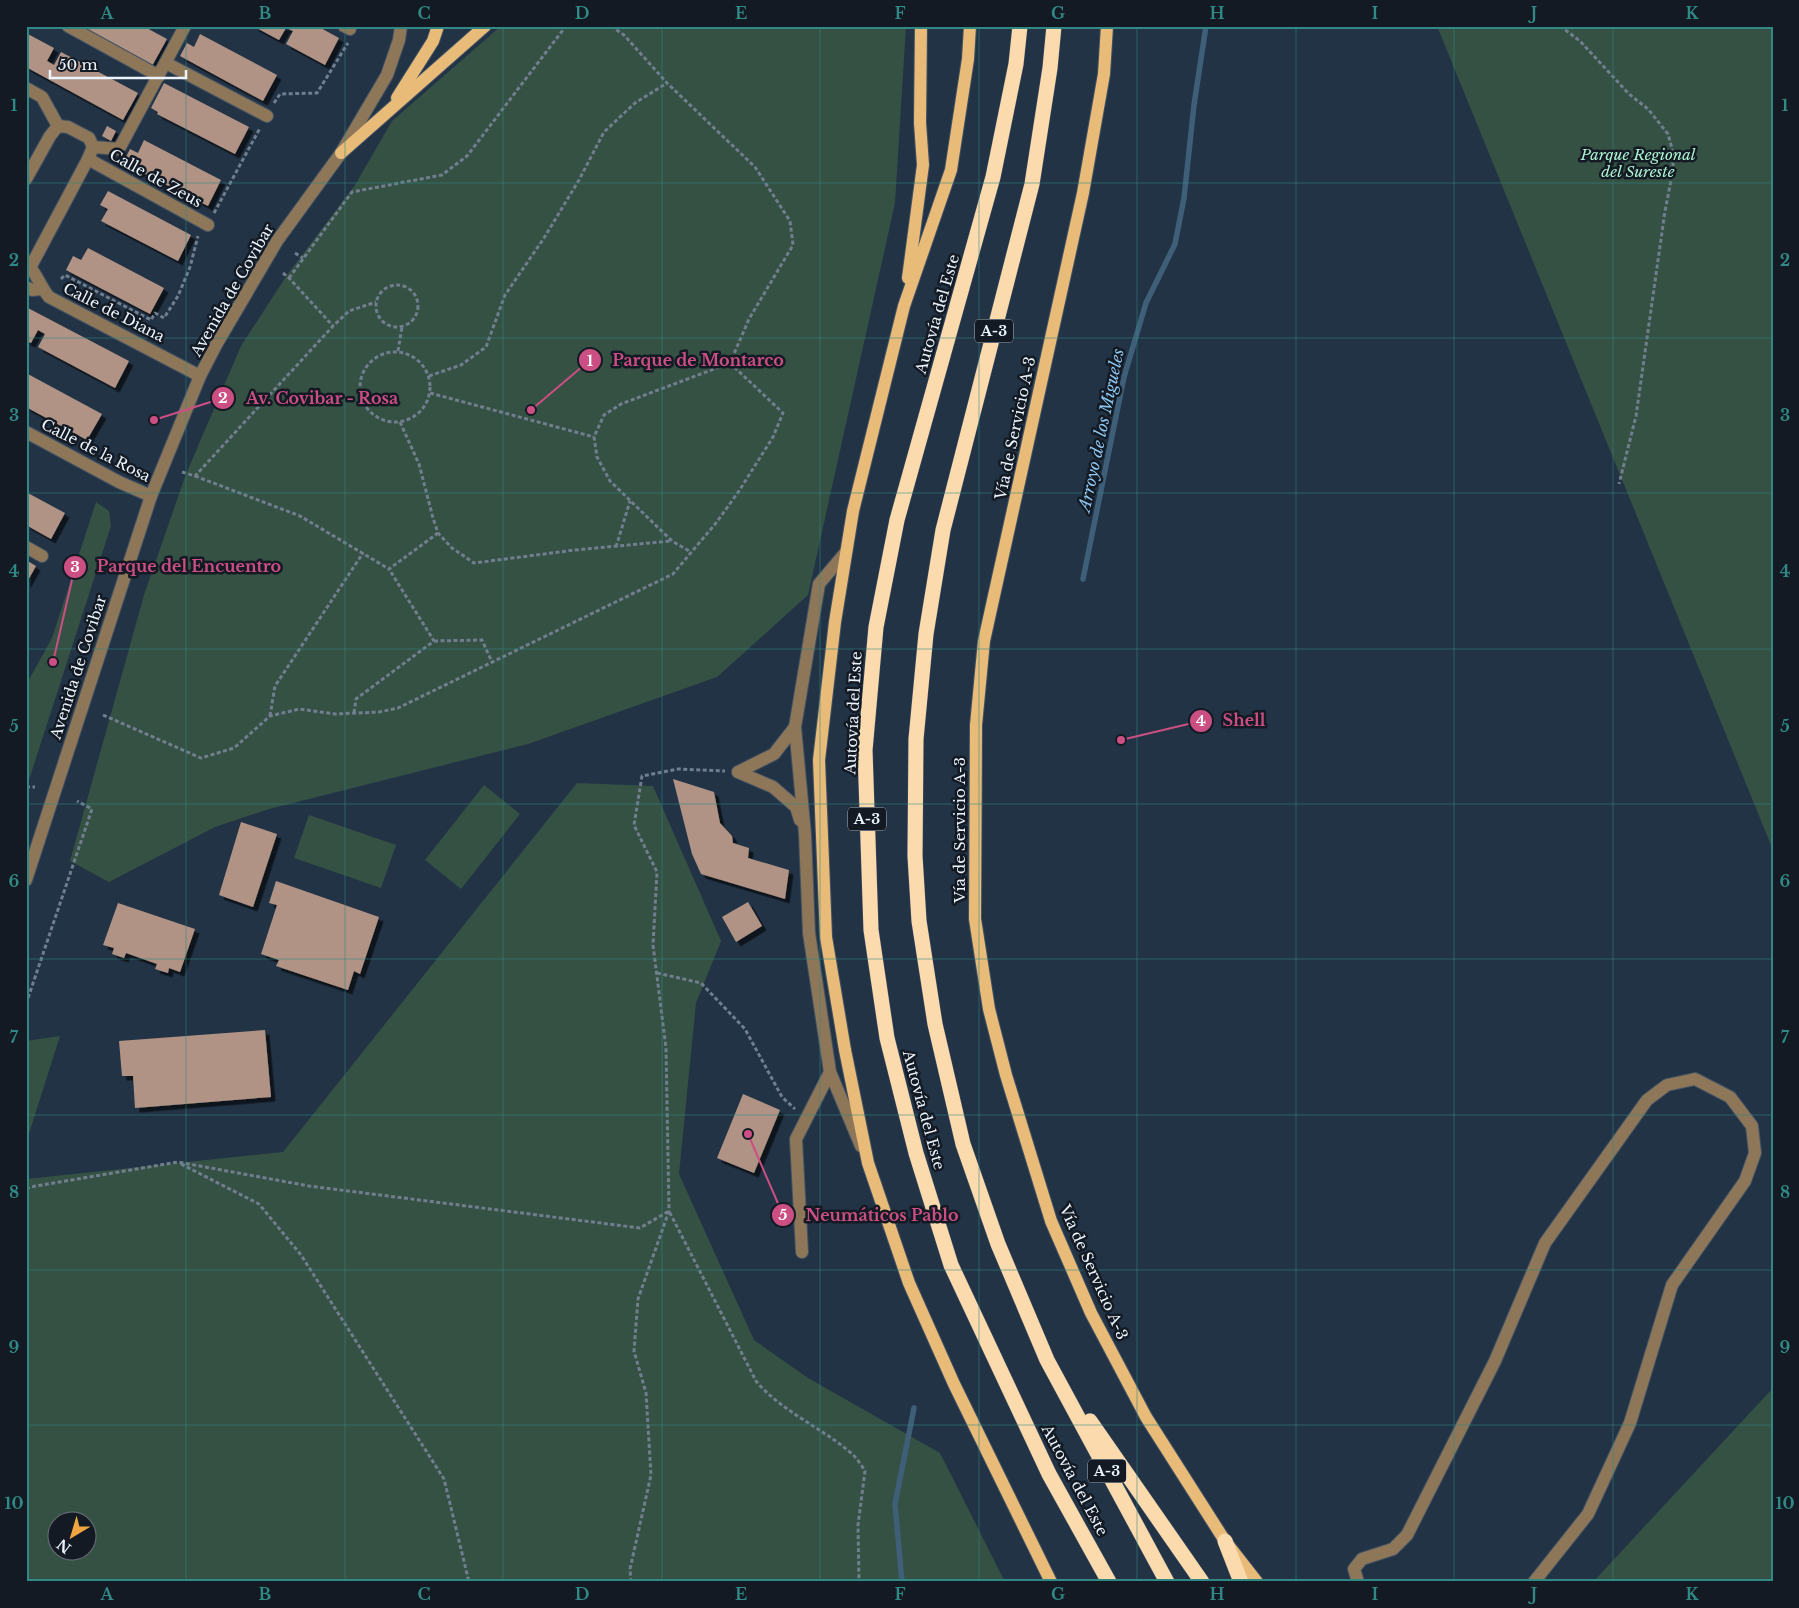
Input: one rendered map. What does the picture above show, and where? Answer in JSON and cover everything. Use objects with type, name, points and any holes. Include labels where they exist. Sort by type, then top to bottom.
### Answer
[{"type":"highway","name":"Autovía del Este","points":[[1020,26],[1016,64],[993,177],[897,520],[876,627],[865,750],[871,930],[886,1038],[916,1153],[951,1265],[1049,1474],[1109,1582]]},
{"type":"highway","name":"Autovía del Este","points":[[1054,26],[1050,68],[1032,184],[941,539],[926,634],[916,738],[916,837],[919,921],[936,1024],[964,1144],[998,1244],[1047,1360],[1168,1582]]},
{"type":"highway","points":[[1047,1360],[1202,1582]]},
{"type":"highway","points":[[1226,1541],[1240,1582]]},
{"type":"main road","points":[[389,111],[433,41],[438,26]]},
{"type":"main road","name":"Avenida de Covibar","points":[[341,153],[485,26]]},
{"type":"main road","points":[[904,306],[923,165],[920,123],[922,26]]},
{"type":"main road","points":[[970,26],[968,59],[951,170],[904,306],[853,511],[846,552],[835,622],[819,760],[826,936],[845,1050],[868,1162],[909,1283],[954,1384],[1051,1582]]},
{"type":"main road","name":"Vía de Servicio A-3","points":[[1107,26],[1104,74],[1083,193],[984,641],[976,725],[975,919],[989,1009],[1006,1075],[1051,1221],[1092,1313],[1146,1417],[1226,1541],[1257,1582]]},
{"type":"street","points":[[68,26],[159,76]]},
{"type":"street","points":[[93,147],[119,148],[185,26]]},
{"type":"street","name":"Avenida de Covibar","points":[[26,880],[151,496],[200,376],[277,241],[341,153],[387,75],[399,40],[400,26]]},
{"type":"street","points":[[166,63],[267,116]]},
{"type":"street","points":[[26,88],[42,97],[58,126]]},
{"type":"street","points":[[29,265],[93,147],[89,138],[68,127],[58,126]]},
{"type":"street","points":[[26,179],[50,136],[58,126]]},
{"type":"street","name":"Calle de Zeus","points":[[88,159],[208,225]]},
{"type":"street","name":"Calle de Diana","points":[[29,265],[49,297],[200,376]]},
{"type":"street","points":[[26,288],[32,290],[42,288]]},
{"type":"street","name":"Calle de la Rosa","points":[[26,432],[119,482],[151,496]]},
{"type":"street","points":[[26,547],[42,556]]},
{"type":"street","points":[[846,552],[818,584],[795,727],[804,834],[809,933],[830,1072],[868,1162]]},
{"type":"street","points":[[738,772],[774,754],[795,727]]},
{"type":"street","points":[[738,772],[773,787],[796,807],[804,834]]},
{"type":"street","points":[[802,1252],[796,1139],[830,1072]]},
{"type":"street","points":[[1358,1582],[1354,1569],[1362,1559],[1393,1549],[1406,1535],[1495,1361],[1545,1243],[1647,1100],[1667,1085],[1695,1079],[1730,1097],[1752,1126],[1755,1152],[1745,1181],[1672,1285],[1630,1423],[1588,1514],[1534,1582]]},
{"type":"path","points":[[289,278],[352,192],[442,176],[467,156],[566,26]]},
{"type":"path","points":[[611,26],[624,35],[667,83],[755,167],[790,221],[793,245],[749,319],[730,363],[622,404],[604,416],[594,437],[597,457],[610,481],[672,540],[691,552]]},
{"type":"path","points":[[1560,26],[1580,41],[1630,94],[1648,109],[1668,134],[1673,152],[1673,170],[1665,211],[1636,416],[1618,484]]},
{"type":"path","points":[[61,279],[65,275],[151,320],[155,313],[164,318],[178,296],[190,267],[196,238],[208,225],[280,94],[317,93],[349,41],[347,28]]},
{"type":"path","points":[[429,376],[461,365],[486,347],[505,295],[544,238],[579,180],[604,132],[635,104],[667,83]]},
{"type":"path","points":[[295,253],[303,258]]},
{"type":"path","points":[[283,273],[333,326]]},
{"type":"path","points":[[389,286],[404,286],[410,289],[418,301],[417,314],[408,325],[402,327],[395,328],[382,322],[376,310],[376,302],[383,290],[389,286]]},
{"type":"path","points":[[195,476],[333,326],[349,311],[376,302]]},
{"type":"path","points":[[398,351],[402,327]]},
{"type":"path","points":[[398,351],[408,354],[419,360],[429,376],[430,393],[427,402],[420,412],[412,418],[400,422],[391,422],[378,418],[368,411],[361,399],[359,386],[363,370],[371,360],[381,353],[398,351]]},
{"type":"path","points":[[103,715],[201,758],[234,748],[270,716],[299,709],[335,714],[379,712],[398,708],[673,574],[716,523],[739,491],[773,438],[783,413],[730,363]]},
{"type":"path","points":[[430,393],[594,437]]},
{"type":"path","points":[[400,422],[419,464],[438,533],[452,548],[474,563],[672,540]]},
{"type":"path","points":[[182,472],[300,516],[389,568],[434,641]]},
{"type":"path","points":[[616,547],[630,501]]},
{"type":"path","points":[[389,568],[438,533]]},
{"type":"path","points":[[270,716],[275,686],[363,553]]},
{"type":"path","points":[[354,713],[356,699],[434,641],[482,640],[492,662]]},
{"type":"path","points":[[631,1582],[630,1569],[651,1475],[646,1393],[634,1351],[638,1300],[669,1211],[666,1048],[653,945],[657,872],[634,825],[642,776],[678,769],[738,772]]},
{"type":"path","points":[[26,787],[35,787]]},
{"type":"path","points":[[26,1004],[92,809],[77,801]]},
{"type":"path","points":[[656,972],[701,983],[745,1029],[782,1097],[806,1119]]},
{"type":"path","points":[[26,1189],[30,1186],[178,1162],[309,1186],[640,1228],[669,1211]]},
{"type":"path","points":[[178,1162],[259,1204],[301,1255],[444,1479],[469,1582]]},
{"type":"path","points":[[669,1211],[756,1380],[779,1404],[852,1454],[865,1471],[858,1525],[859,1582]]},
{"type":"green space","points":[[501,26],[906,26],[895,203],[808,595],[717,677],[528,744],[269,809],[215,827],[109,882],[70,861],[144,595],[186,474],[241,346],[287,275],[355,185],[392,121]]},
{"type":"green space","name":"Parque Regional del Sureste","points":[[1437,26],[1773,26],[1773,850]]},
{"type":"green space","points":[[96,502],[109,511],[111,526],[26,789],[26,685],[52,638]]},
{"type":"green space","points":[[577,783],[653,786],[721,941],[696,1003],[679,1174],[754,1340],[808,1378],[940,1453],[1005,1582],[26,1582],[26,1179],[283,1152]]},
{"type":"green space","points":[[484,785],[520,814],[461,889],[425,860]]},
{"type":"green space","points":[[309,815],[396,845],[381,888],[294,858]]},
{"type":"green space","points":[[60,1036],[26,1143],[26,1041]]},
{"type":"green space","points":[[1773,1388],[1773,1582],[1593,1582]]},
{"type":"building","points":[[79,26],[143,26],[167,39],[152,66]]},
{"type":"building","points":[[253,26],[317,26],[339,38],[325,65],[286,44],[293,31],[286,28],[279,40]]},
{"type":"building","points":[[26,33],[54,48],[47,61],[54,65],[61,52],[138,93],[123,120],[26,67]]},
{"type":"building","points":[[200,34],[277,75],[263,101],[180,56],[187,43],[194,47]]},
{"type":"building","points":[[164,83],[249,127],[235,154],[157,114],[158,112],[151,108]]},
{"type":"building","points":[[107,126],[116,131],[111,141],[102,136]]},
{"type":"building","points":[[144,140],[221,180],[208,206],[123,163],[130,149],[138,153]]},
{"type":"building","points":[[108,191],[191,235],[178,261],[101,221],[108,209],[100,205]]},
{"type":"building","points":[[88,248],[164,288],[150,314],[66,270],[73,256],[81,260]]},
{"type":"building","points":[[26,307],[129,361],[115,388],[38,347],[45,334],[38,330],[31,343],[26,341]]},
{"type":"building","points":[[26,373],[102,414],[87,440],[26,407]]},
{"type":"building","points":[[26,492],[65,513],[51,539],[26,525]]},
{"type":"building","points":[[26,560],[36,566],[26,584]]},
{"type":"building","points":[[673,779],[714,792],[720,823],[732,836],[733,843],[749,848],[748,858],[789,870],[785,899],[701,874],[692,854]]},
{"type":"building","points":[[241,822],[277,834],[253,907],[219,895]]},
{"type":"building","points":[[276,881],[379,917],[360,974],[354,971],[348,990],[276,966],[279,960],[261,954],[277,905],[269,903]]},
{"type":"building","points":[[748,902],[762,926],[736,942],[722,917]]},
{"type":"building","points":[[118,903],[195,929],[180,972],[169,968],[168,973],[155,969],[157,964],[126,953],[124,958],[112,954],[114,948],[103,945]]},
{"type":"building","points":[[265,1030],[271,1097],[135,1108],[133,1076],[122,1076],[119,1041]]},
{"type":"building","points":[[743,1094],[780,1110],[754,1173],[717,1158]]},
{"type":"waterway","name":"Arroyo de los Migueles","points":[[1083,579],[1124,377],[1146,303],[1175,244],[1184,198],[1194,105],[1206,26]]},
{"type":"waterway","points":[[902,1582],[895,1504],[914,1408]]},
{"type":"place","name":"Parque de Montarco","points":[[531,410]]},
{"type":"place","name":"Av. Covibar - Rosa","points":[[154,420]]},
{"type":"place","name":"Parque del Encuentro","points":[[53,662]]},
{"type":"place","name":"Shell","points":[[1121,740]]},
{"type":"place","name":"Neumáticos Pablo","points":[[748,1134]]}]
